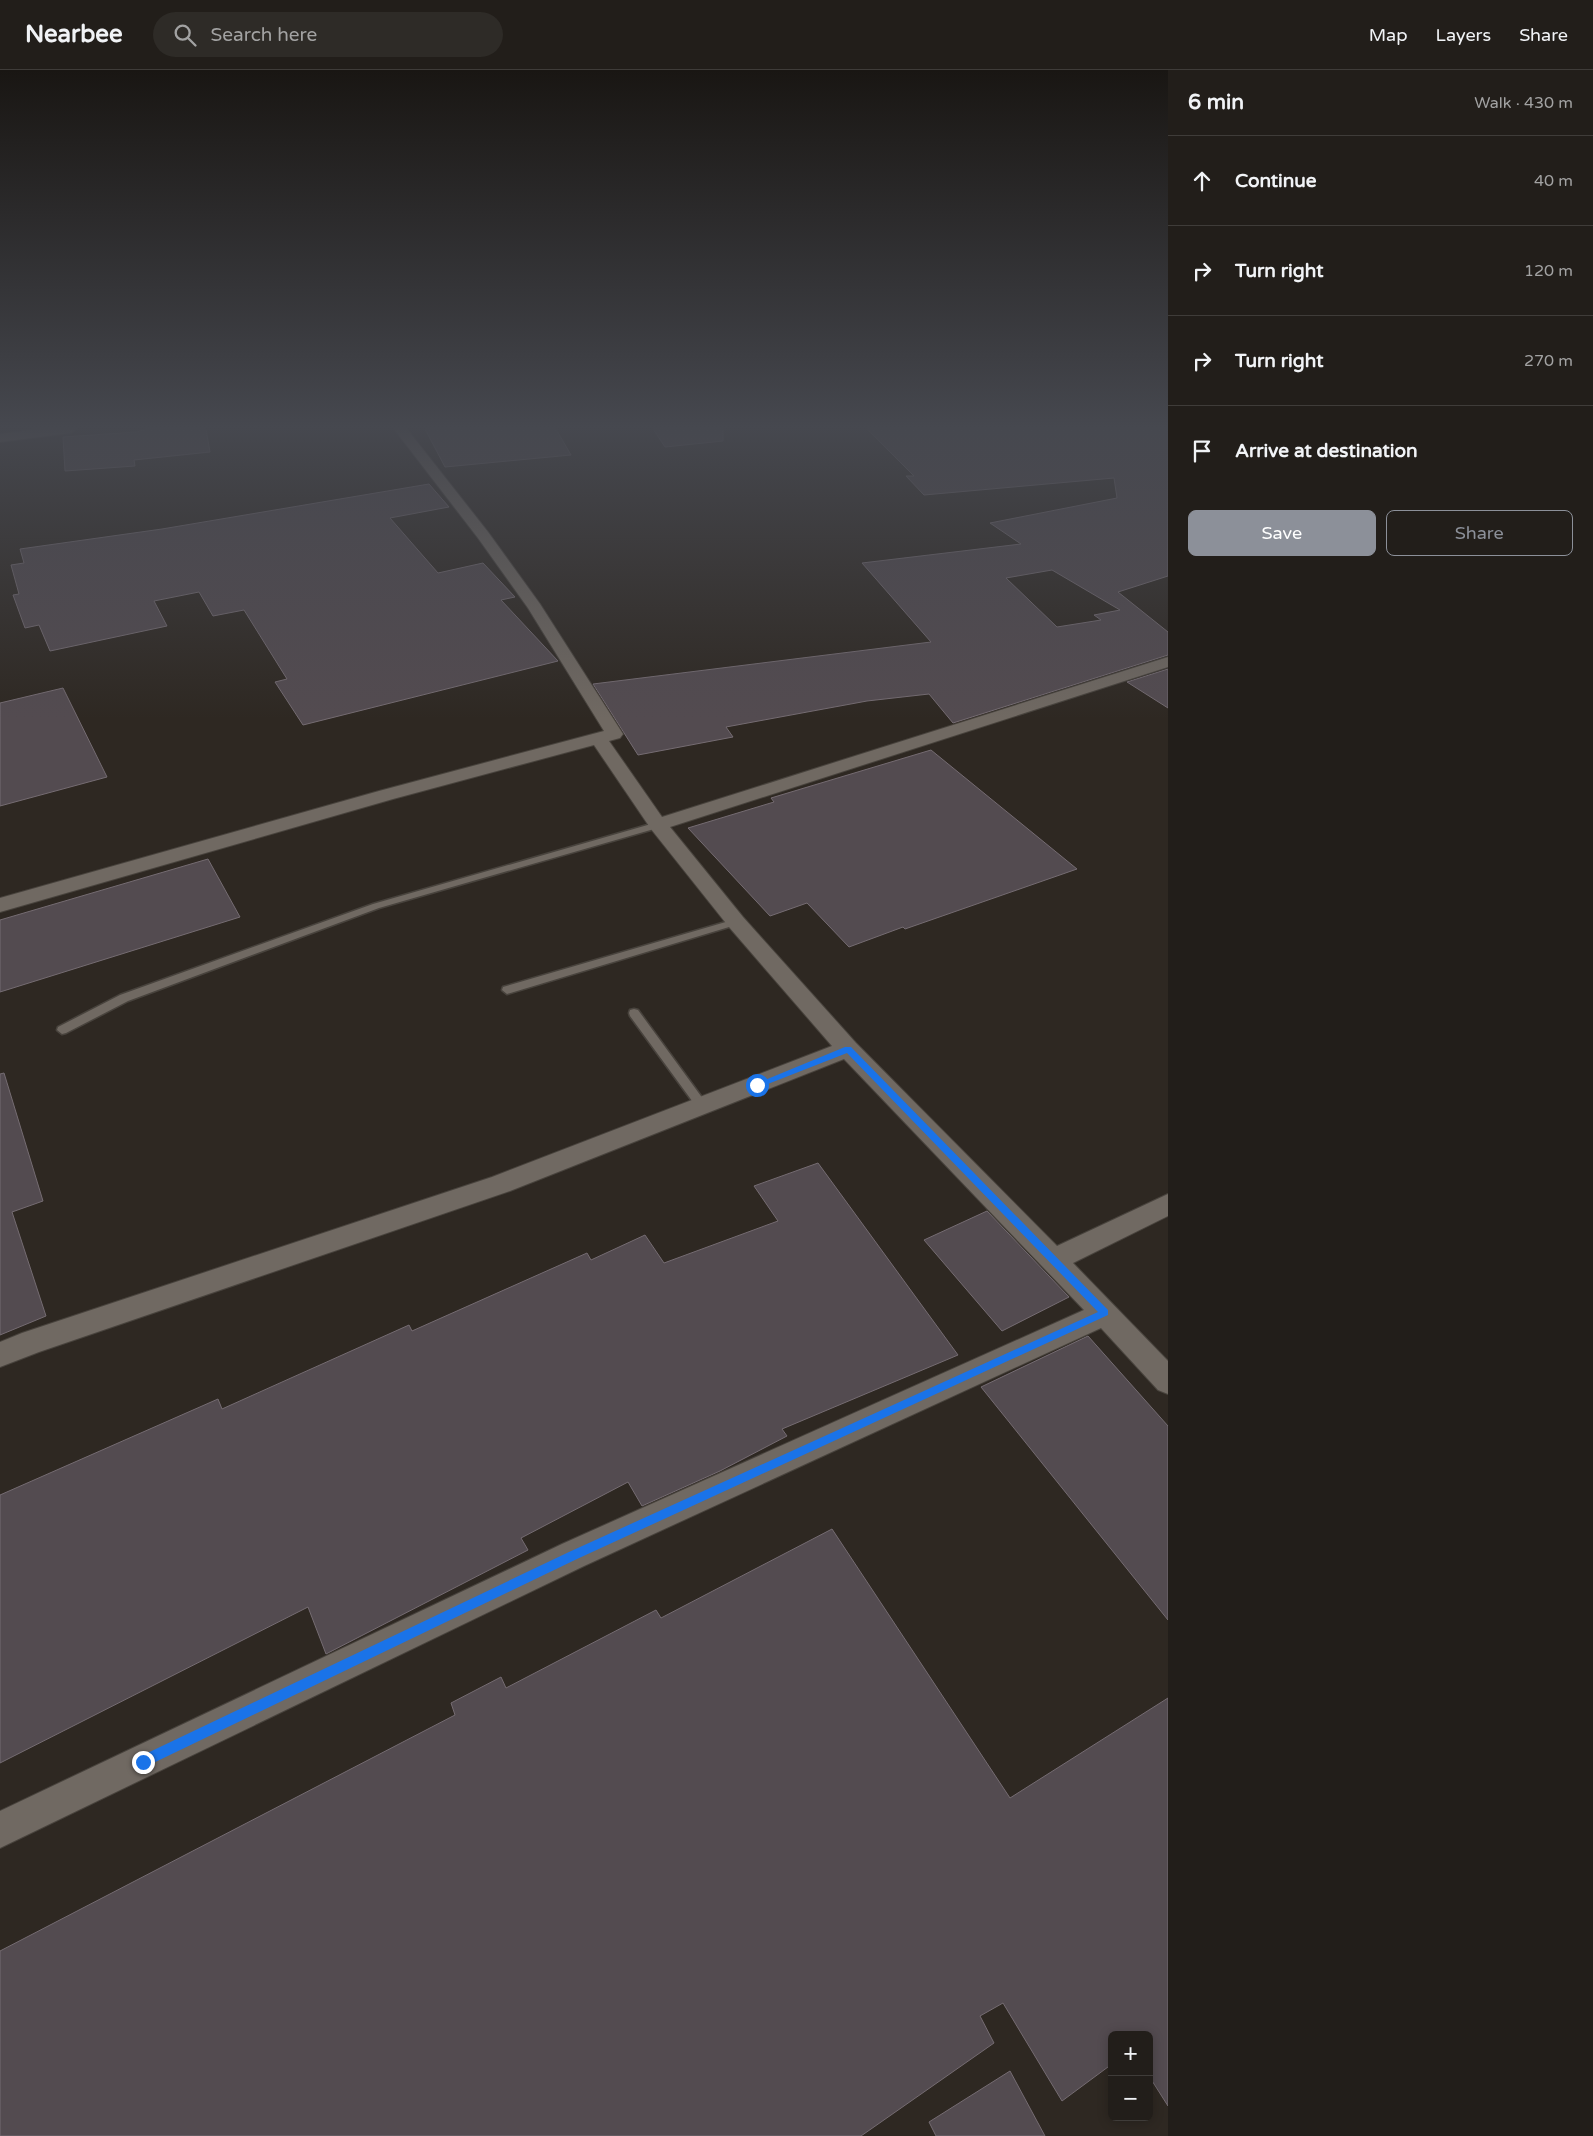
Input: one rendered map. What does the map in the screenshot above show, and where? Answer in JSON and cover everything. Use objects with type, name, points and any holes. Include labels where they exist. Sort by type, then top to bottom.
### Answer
[{"type":"street","points":[[0,904],[386,795],[614,734],[535,607],[475,525]]},
{"type":"street","points":[[658,825],[1168,662]]},
{"type":"street","points":[[598,738],[658,825],[736,922],[848,1049],[1105,1313],[1168,1381]]},
{"type":"street","points":[[0,1355],[42,1339],[501,1184],[848,1049]]},
{"type":"street","points":[[1053,1260],[1168,1204]]},
{"type":"street","points":[[0,1830],[573,1555],[1105,1313]]},
{"type":"lane","points":[[62,1030],[124,998],[376,906],[658,825]]},
{"type":"lane","points":[[507,990],[736,922]]},
{"type":"lane","points":[[634,1013],[702,1106]]},
{"type":"building","points":[[183,525],[396,525],[438,573],[483,563],[515,597],[501,600],[558,661],[303,725],[275,682],[287,679],[244,610],[213,616],[199,592],[154,601],[167,626],[50,651],[39,625],[25,628],[13,595],[19,594],[11,565],[24,563],[20,549]]},
{"type":"building","points":[[994,525],[1168,525],[1168,576],[1118,592],[1168,632],[1168,655],[953,723],[929,694],[867,701],[726,727],[733,737],[638,755],[593,684],[931,642],[862,563],[1021,544]],"holes":[[[1052,570],[1120,610],[1094,615],[1101,620],[1057,627],[1006,578]]]},
{"type":"building","points":[[1168,669],[1168,708],[1127,682]]},
{"type":"building","points":[[63,688],[107,777],[0,806],[0,703]]},
{"type":"building","points":[[931,750],[1077,869],[849,947],[807,903],[770,916],[688,828],[774,802],[771,798]]},
{"type":"building","points":[[208,859],[240,917],[0,992],[0,920]]},
{"type":"building","points":[[4,1073],[43,1201],[12,1212],[46,1316],[0,1335],[0,1074]]},
{"type":"building","points":[[818,1163],[958,1355],[782,1429],[787,1436],[720,1471],[642,1506],[628,1482],[521,1538],[528,1550],[326,1654],[308,1607],[0,1763],[0,1495],[218,1399],[222,1409],[409,1325],[412,1331],[587,1253],[591,1260],[645,1235],[664,1263],[778,1221],[754,1186]]},
{"type":"building","points":[[987,1211],[1069,1297],[1002,1331],[924,1240]]},
{"type":"building","points":[[1088,1336],[1168,1426],[1168,1620],[981,1387]]},
{"type":"building","points":[[832,1529],[1010,1798],[1168,1698],[1168,2106],[1153,2082],[1153,2031],[1108,2031],[1108,2067],[1062,2101],[1003,2003],[980,2016],[994,2043],[861,2136],[0,2136],[0,1951],[455,1715],[451,1703],[501,1677],[506,1688],[656,1610],[661,1618]]},
{"type":"building","points":[[1010,2071],[1045,2136],[936,2136],[929,2122]]},
{"type":"route","points":[[143,1762],[573,1555],[1105,1313],[848,1049],[757,1085]]}]
